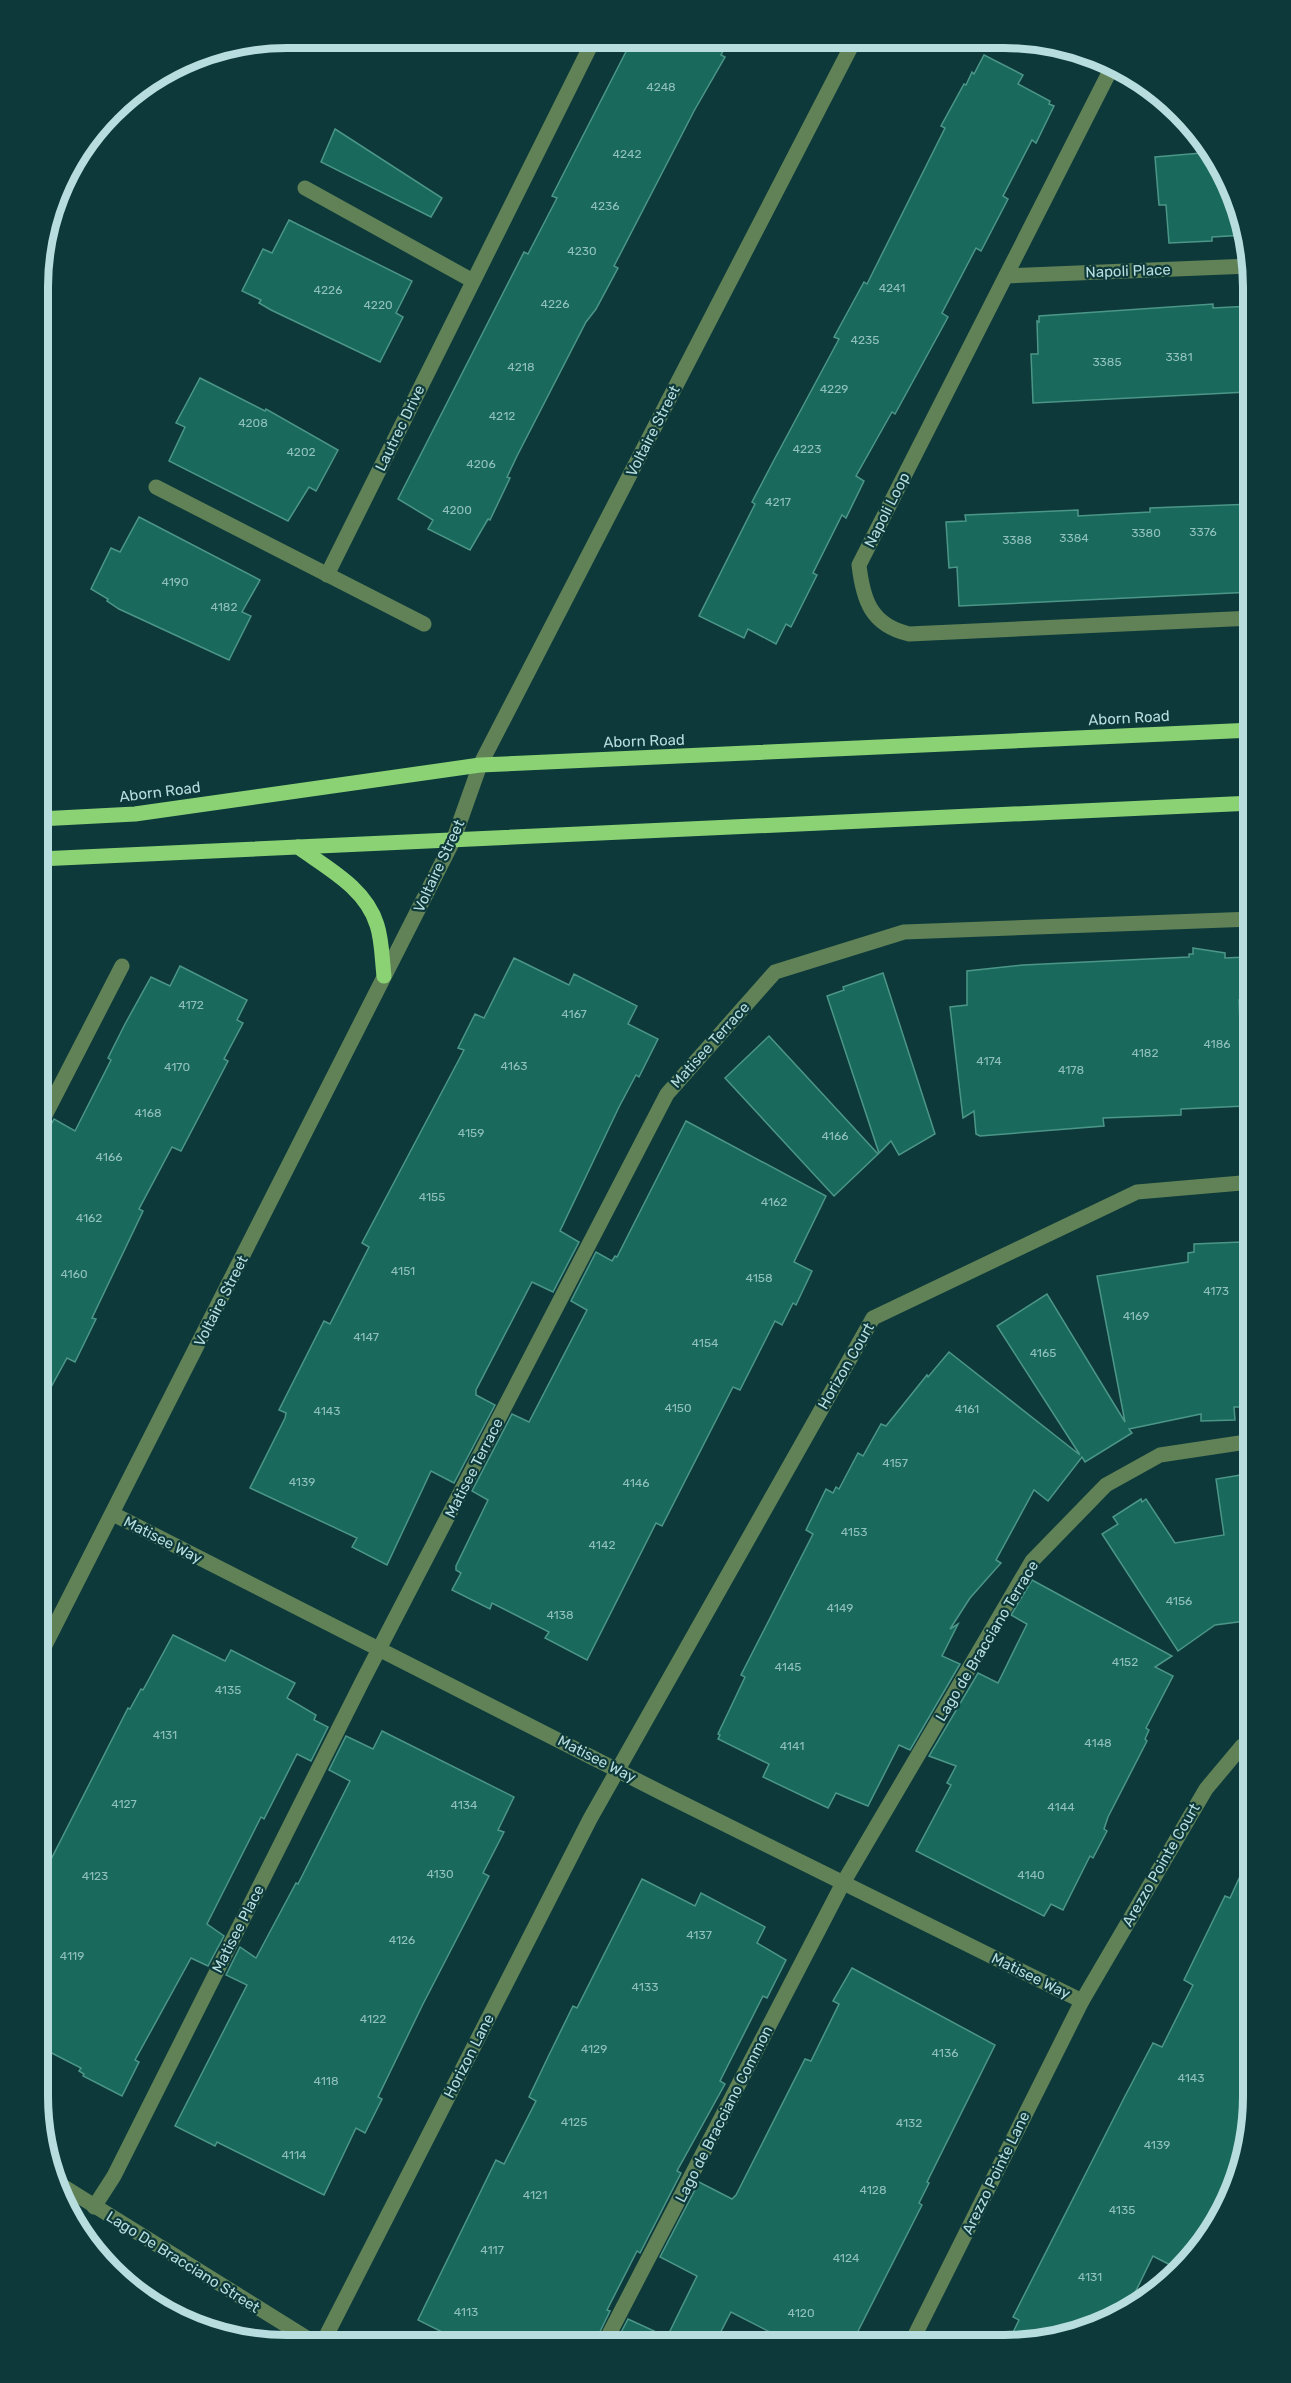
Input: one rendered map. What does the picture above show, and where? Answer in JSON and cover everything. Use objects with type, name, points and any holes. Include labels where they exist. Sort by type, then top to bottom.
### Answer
[{"type":"main road","name":"Aborn Road","points":[[48,819],[135,814],[480,765],[1243,730]]},
{"type":"main road","points":[[48,859],[1243,803]]},
{"type":"main road","points":[[298,847],[356,889],[370,908],[378,926],[384,976]]},
{"type":"street","name":"Lautrec Drive","points":[[327,575],[589,48]]},
{"type":"street","name":"Voltaire Street","points":[[48,1640],[453,841],[480,765],[850,48]]},
{"type":"street","name":"Napoli Loop","points":[[1109,73],[860,565],[862,593],[874,614],[893,630],[909,634],[1243,618]]},
{"type":"street","points":[[305,188],[472,281]]},
{"type":"street","name":"Napoli Place","points":[[1006,276],[1242,266]]},
{"type":"street","points":[[156,487],[424,624]]},
{"type":"street","name":"Matisee Terrace","points":[[380,1649],[667,1094],[775,972],[904,932],[1243,920]]},
{"type":"street","points":[[48,1110],[122,966]]},
{"type":"street","name":"Horizon Court","points":[[617,1769],[873,1318],[1137,1192],[1243,1183]]},
{"type":"street","name":"Lago de Bracciano Terrace","points":[[843,1883],[1032,1562],[1107,1485],[1151,1460],[1160,1455],[1243,1443]]},
{"type":"street","name":"Matisee Way","points":[[113,1514],[843,1883],[1082,2001]]},
{"type":"street","name":"Matisee Place","points":[[94,2207],[114,2176],[380,1649]]},
{"type":"street","name":"Arezzo Pointe Court","points":[[1082,2001],[1206,1789],[1243,1745]]},
{"type":"street","name":"Horizon Lane","points":[[326,2335],[617,1769]]},
{"type":"street","name":"Lago de Bracciano Common","points":[[609,2335],[843,1883]]},
{"type":"street","name":"Arezzo Pointe Lane","points":[[915,2335],[1082,2001]]},
{"type":"street","name":"Lago De Bracciano Street","points":[[67,2190],[302,2335]]},
{"type":"building","points":[[628,48],[725,48],[721,55],[725,57],[694,111],[614,266],[618,268],[596,309],[586,322],[517,456],[507,477],[510,478],[490,520],[488,519],[470,550],[428,529],[433,520],[398,499],[524,252],[528,254],[557,198],[552,196]]},
{"type":"building","points":[[984,55],[1023,75],[1018,84],[1050,101],[1049,104],[1054,106],[1036,143],[1032,140],[1003,196],[1008,199],[981,251],[976,248],[942,313],[948,317],[895,414],[892,412],[856,476],[864,481],[846,518],[842,515],[813,573],[817,575],[791,627],[786,624],[776,644],[748,629],[744,638],[699,616],[755,504],[752,502],[839,339],[834,337],[864,282],[867,284],[945,128],[941,126],[964,84],[966,85],[972,72],[974,74]]},
{"type":"building","points":[[335,129],[442,198],[431,217],[321,162]]},
{"type":"building","points":[[1202,153],[1225,196],[1237,235],[1212,237],[1212,241],[1169,243],[1166,205],[1159,205],[1155,157]]},
{"type":"building","points":[[289,220],[412,281],[396,313],[403,317],[380,362],[271,310],[259,303],[261,300],[242,291],[263,249],[272,253]]},
{"type":"building","points":[[1213,304],[1213,308],[1243,306],[1243,392],[1033,403],[1031,354],[1038,354],[1037,321],[1039,322],[1039,316]]},
{"type":"building","points":[[200,378],[265,411],[266,409],[338,450],[316,491],[309,487],[288,521],[169,461],[185,427],[176,423]]},
{"type":"building","points":[[1243,504],[1243,592],[959,606],[957,567],[949,568],[946,522],[966,521],[965,515],[1078,510],[1078,516],[1150,512],[1150,508]]},
{"type":"building","points":[[139,517],[260,580],[242,612],[251,616],[229,660],[119,609],[91,589],[111,548],[120,552]]},
{"type":"building","points":[[1193,948],[1225,953],[1225,958],[1243,957],[1243,1000],[1239,1000],[1243,1106],[1181,1109],[1181,1115],[1103,1118],[1104,1126],[980,1136],[976,1134],[974,1111],[963,1118],[950,1007],[967,1005],[967,971],[1023,965],[1189,957],[1189,954],[1193,954]]},
{"type":"building","points":[[514,958],[569,985],[574,974],[637,1006],[628,1024],[658,1039],[639,1077],[636,1075],[619,1107],[560,1231],[579,1242],[553,1292],[532,1282],[476,1390],[476,1395],[495,1405],[454,1483],[431,1471],[387,1565],[352,1547],[357,1538],[250,1488],[285,1418],[286,1413],[279,1410],[324,1321],[330,1324],[369,1247],[362,1243],[464,1050],[458,1048],[475,1014],[484,1018]]},
{"type":"building","points":[[180,966],[247,1000],[237,1020],[243,1023],[224,1059],[228,1061],[181,1151],[172,1147],[139,1209],[143,1211],[92,1318],[96,1319],[75,1362],[67,1358],[48,1393],[48,1130],[54,1119],[75,1131],[111,1060],[108,1058],[151,977],[170,986]]},
{"type":"building","points":[[883,973],[935,1134],[899,1155],[891,1141],[879,1153],[827,996],[844,990],[843,987]]},
{"type":"building","points":[[769,1036],[878,1154],[834,1196],[725,1078]]},
{"type":"building","points":[[686,1121],[826,1196],[794,1262],[812,1271],[796,1305],[793,1303],[782,1325],[775,1321],[740,1390],[733,1387],[662,1526],[656,1523],[587,1660],[545,1638],[549,1632],[492,1603],[490,1609],[452,1590],[461,1573],[456,1570],[456,1566],[488,1500],[472,1491],[512,1414],[529,1422],[587,1310],[571,1301],[596,1252],[612,1261],[615,1256],[617,1257]]},
{"type":"building","points":[[1241,1242],[1241,1250],[1243,1250],[1243,1407],[1234,1407],[1235,1420],[1201,1421],[1201,1414],[1129,1429],[1132,1433],[1085,1462],[1082,1457],[1048,1501],[1034,1490],[996,1560],[1001,1563],[970,1598],[950,1629],[958,1624],[942,1656],[960,1664],[910,1750],[899,1745],[868,1806],[836,1793],[828,1808],[763,1777],[769,1764],[718,1739],[720,1735],[718,1734],[745,1677],[741,1675],[813,1534],[806,1530],[826,1489],[833,1493],[836,1487],[839,1489],[858,1453],[863,1456],[881,1424],[886,1426],[927,1375],[928,1377],[949,1352],[1080,1455],[997,1326],[1047,1294],[1125,1422],[1097,1276],[1188,1262],[1188,1253],[1194,1252],[1194,1244]]},
{"type":"building","points":[[1243,1475],[1243,1621],[1215,1625],[1178,1651],[1102,1534],[1118,1524],[1113,1517],[1141,1499],[1142,1502],[1146,1499],[1175,1543],[1224,1535],[1216,1479]]},
{"type":"building","points":[[1032,1580],[1172,1656],[1155,1667],[1173,1676],[1146,1728],[1149,1730],[1145,1739],[1147,1741],[1108,1817],[1104,1829],[1107,1831],[1093,1858],[1090,1856],[1063,1910],[1051,1904],[1044,1916],[916,1851],[951,1785],[947,1783],[956,1766],[929,1756],[978,1673],[998,1683],[1027,1624],[1011,1615]]},
{"type":"building","points":[[173,1635],[225,1661],[231,1650],[295,1683],[287,1698],[316,1715],[314,1720],[328,1727],[311,1761],[297,1754],[264,1819],[261,1817],[207,1924],[224,1936],[208,1966],[191,1958],[135,2060],[139,2062],[122,2096],[83,2076],[84,2074],[79,2071],[81,2068],[48,2051],[48,1865],[128,1708],[130,1709],[141,1689],[143,1690]]},
{"type":"building","points":[[382,1731],[514,1797],[498,1830],[504,1832],[483,1873],[489,1876],[378,2097],[382,2099],[365,2133],[356,2128],[324,2195],[217,2142],[215,2146],[175,2126],[247,1985],[226,1975],[240,1947],[256,1958],[296,1883],[298,1884],[350,1781],[329,1770],[346,1736],[373,1749]]},
{"type":"building","points":[[1243,1870],[1241,2127],[1235,2158],[1218,2202],[1203,2229],[1172,2266],[1153,2256],[1133,2297],[1095,2317],[1066,2327],[1012,2334],[1019,2320],[1013,2317],[1153,2043],[1162,2047],[1193,1985],[1184,1980],[1225,1896],[1230,1898]]},
{"type":"building","points":[[642,1879],[695,1906],[701,1893],[765,1927],[757,1943],[786,1960],[767,1998],[763,1996],[720,2081],[725,2084],[677,2171],[681,2173],[640,2253],[637,2251],[607,2310],[610,2311],[598,2335],[448,2335],[418,2320],[496,2160],[504,2164],[536,2101],[529,2097],[573,2006],[577,2008]]},
{"type":"building","points":[[852,1968],[995,2045],[927,2182],[929,2183],[919,2203],[922,2205],[856,2335],[776,2335],[731,2312],[719,2335],[668,2335],[697,2276],[660,2257],[699,2182],[732,2199],[736,2195],[805,2059],[811,2061],[839,2004],[833,2001]]},
{"type":"building","points":[[628,2319],[663,2335],[620,2335]]}]
